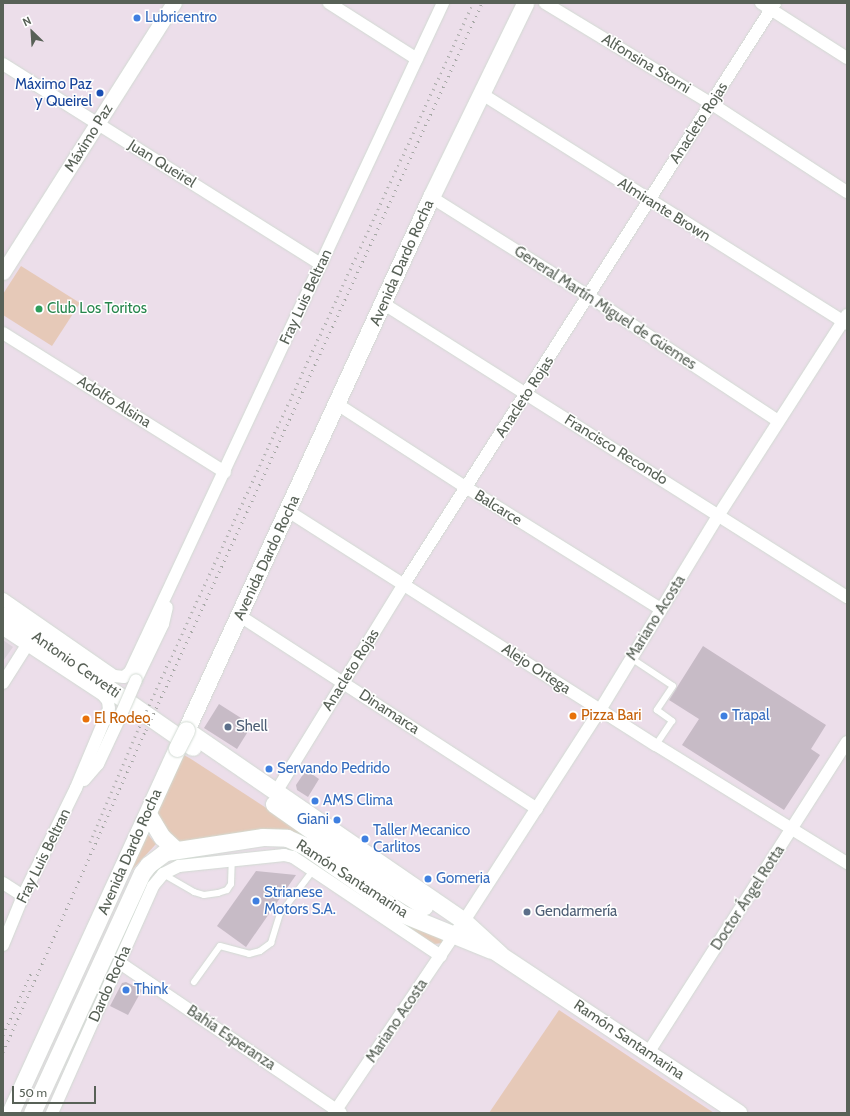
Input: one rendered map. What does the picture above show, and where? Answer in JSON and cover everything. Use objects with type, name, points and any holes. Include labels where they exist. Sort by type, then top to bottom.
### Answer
[{"type":"main road","name":"Avenida Dardo Rocha","points":[[10,1113],[177,748],[240,616],[384,304],[431,197],[525,3]]},
{"type":"main road","name":"Antonio Cervetti","points":[[3,614],[149,716]]},
{"type":"main road","name":"Ramón Santamarina","points":[[149,716],[376,876],[500,954],[738,1113]]},
{"type":"main road","name":"Ramón Santamarina","points":[[186,730],[276,792],[459,928]]},
{"type":"main road","points":[[148,814],[162,837],[175,849]]},
{"type":"main road","name":"Ramón Santamarina","points":[[175,849],[263,837],[291,839],[305,846],[403,914],[459,928]]},
{"type":"main road","name":"Avenida Dardo Rocha","points":[[32,1113],[142,873],[156,857],[175,849]]},
{"type":"street","name":"Máximo Paz","points":[[3,272],[174,3]]},
{"type":"street","points":[[329,3],[417,59]]},
{"type":"street","name":"Fray Luis Beltran","points":[[124,677],[130,672],[169,592],[443,3]]},
{"type":"street","name":"Alfonsina Storni","points":[[545,3],[712,104],[847,192]]},
{"type":"street","points":[[769,5],[847,58]]},
{"type":"street","name":"Anacleto Rojas","points":[[276,792],[404,584],[590,297],[649,201],[712,104],[769,5]]},
{"type":"street","name":"Juan Queirel","points":[[3,64],[321,264]]},
{"type":"street","name":"Almirante Brown","points":[[482,94],[649,201],[846,320]]},
{"type":"street","name":"General Martín Miguel de Güemes","points":[[431,197],[590,297],[778,421]]},
{"type":"street","name":"Francisco Recondo","points":[[384,304],[847,597]]},
{"type":"street","name":"Mariano Acosta","points":[[337,1112],[537,809],[600,710],[718,516],[778,421],[846,320]]},
{"type":"street","name":"Adolfo Alsina","points":[[3,332],[225,472]]},
{"type":"street","name":"Balcarce","points":[[337,404],[466,488],[661,609]]},
{"type":"street","name":"Alejo Ortega","points":[[288,510],[656,746],[793,828],[847,863]]},
{"type":"street","name":"Fray Luis Beltran","points":[[76,788],[98,764],[136,680],[164,624],[169,592]]},
{"type":"street","name":"Antonio Cervetti","points":[[3,599],[114,676],[124,677]]},
{"type":"street","name":"Dinamarca","points":[[240,616],[537,809]]},
{"type":"street","name":"Antonio Cervetti","points":[[3,629],[103,695],[108,700],[109,709]]},
{"type":"street","points":[[3,683],[28,645]]},
{"type":"street","name":"Fray Luis Beltran","points":[[3,945],[23,896],[76,788],[109,709]]},
{"type":"street","name":"Doctor Ángel Rotta","points":[[648,1053],[847,742]]},
{"type":"street","name":"Ramón Santamarina","points":[[180,866],[284,855],[293,857],[314,869],[441,956]]},
{"type":"street","name":"Dardo Rocha","points":[[52,1113],[153,886],[163,874],[180,866]]},
{"type":"street","points":[[3,883],[23,896]]},
{"type":"street","name":"Bahía Esperanza","points":[[120,962],[337,1112]]},
{"type":"lane","points":[[631,658],[673,686],[656,710],[672,721],[656,746]]},
{"type":"lane","points":[[163,874],[194,892],[204,895],[218,893],[227,890],[231,884],[232,860]]},
{"type":"lane","points":[[194,982],[220,946],[249,954],[260,951],[271,943],[280,914],[314,869]]},
{"type":"shaded area","name":"Club Los Toritos","points":[[21,266],[80,303],[52,346],[3,315],[3,294]]},
{"type":"shaded area","points":[[3,640],[13,647],[3,661]]},
{"type":"shaded area","points":[[184,755],[314,839],[182,842],[174,839],[161,825],[157,811],[179,759]]},
{"type":"shaded area","points":[[145,831],[156,844],[131,871]]},
{"type":"shaded area","points":[[400,921],[440,935],[443,943],[434,944]]},
{"type":"shaded area","points":[[559,1010],[714,1113],[489,1113]]},
{"type":"building","points":[[703,646],[826,725],[811,749],[820,755],[784,810],[682,745],[699,719],[669,700]]},
{"type":"building","name":"Shell","points":[[219,704],[252,725],[237,749],[204,728]]},
{"type":"building","points":[[306,770],[319,779],[308,797],[297,790],[296,785]]},
{"type":"building","name":"Strianese Motors S.A.","points":[[256,871],[296,875],[246,947],[217,926]]},
{"type":"building","points":[[126,982],[142,990],[128,1015],[110,1006],[122,983]]},
{"type":"railway","points":[[90,842],[139,727],[473,3]]},
{"type":"railway","points":[[3,1052],[146,730],[482,3]]},
{"type":"railway","points":[[3,1035],[32,971]]},
{"type":"place","name":"Lubricentro","points":[[137,18]]},
{"type":"place","name":"Máximo Paz y Queirel","points":[[100,93]]},
{"type":"place","name":"Club Los Toritos","points":[[39,309]]},
{"type":"place","name":"Pizza Bari","points":[[573,716]]},
{"type":"place","name":"Trapal","points":[[724,716]]},
{"type":"place","name":"El Rodeo","points":[[86,719]]},
{"type":"place","name":"Shell","points":[[228,727]]},
{"type":"place","name":"Servando Pedrido","points":[[269,769]]},
{"type":"place","name":"AMS Clima","points":[[315,801]]},
{"type":"place","name":"Giani","points":[[337,820]]},
{"type":"place","name":"Taller Mecanico Carlitos","points":[[365,839]]},
{"type":"place","name":"Gomeria","points":[[428,879]]},
{"type":"place","name":"Strianese Motors S.A.","points":[[256,901]]},
{"type":"place","name":"Gendarmería","points":[[527,912]]},
{"type":"place","name":"Think","points":[[126,990]]}]
